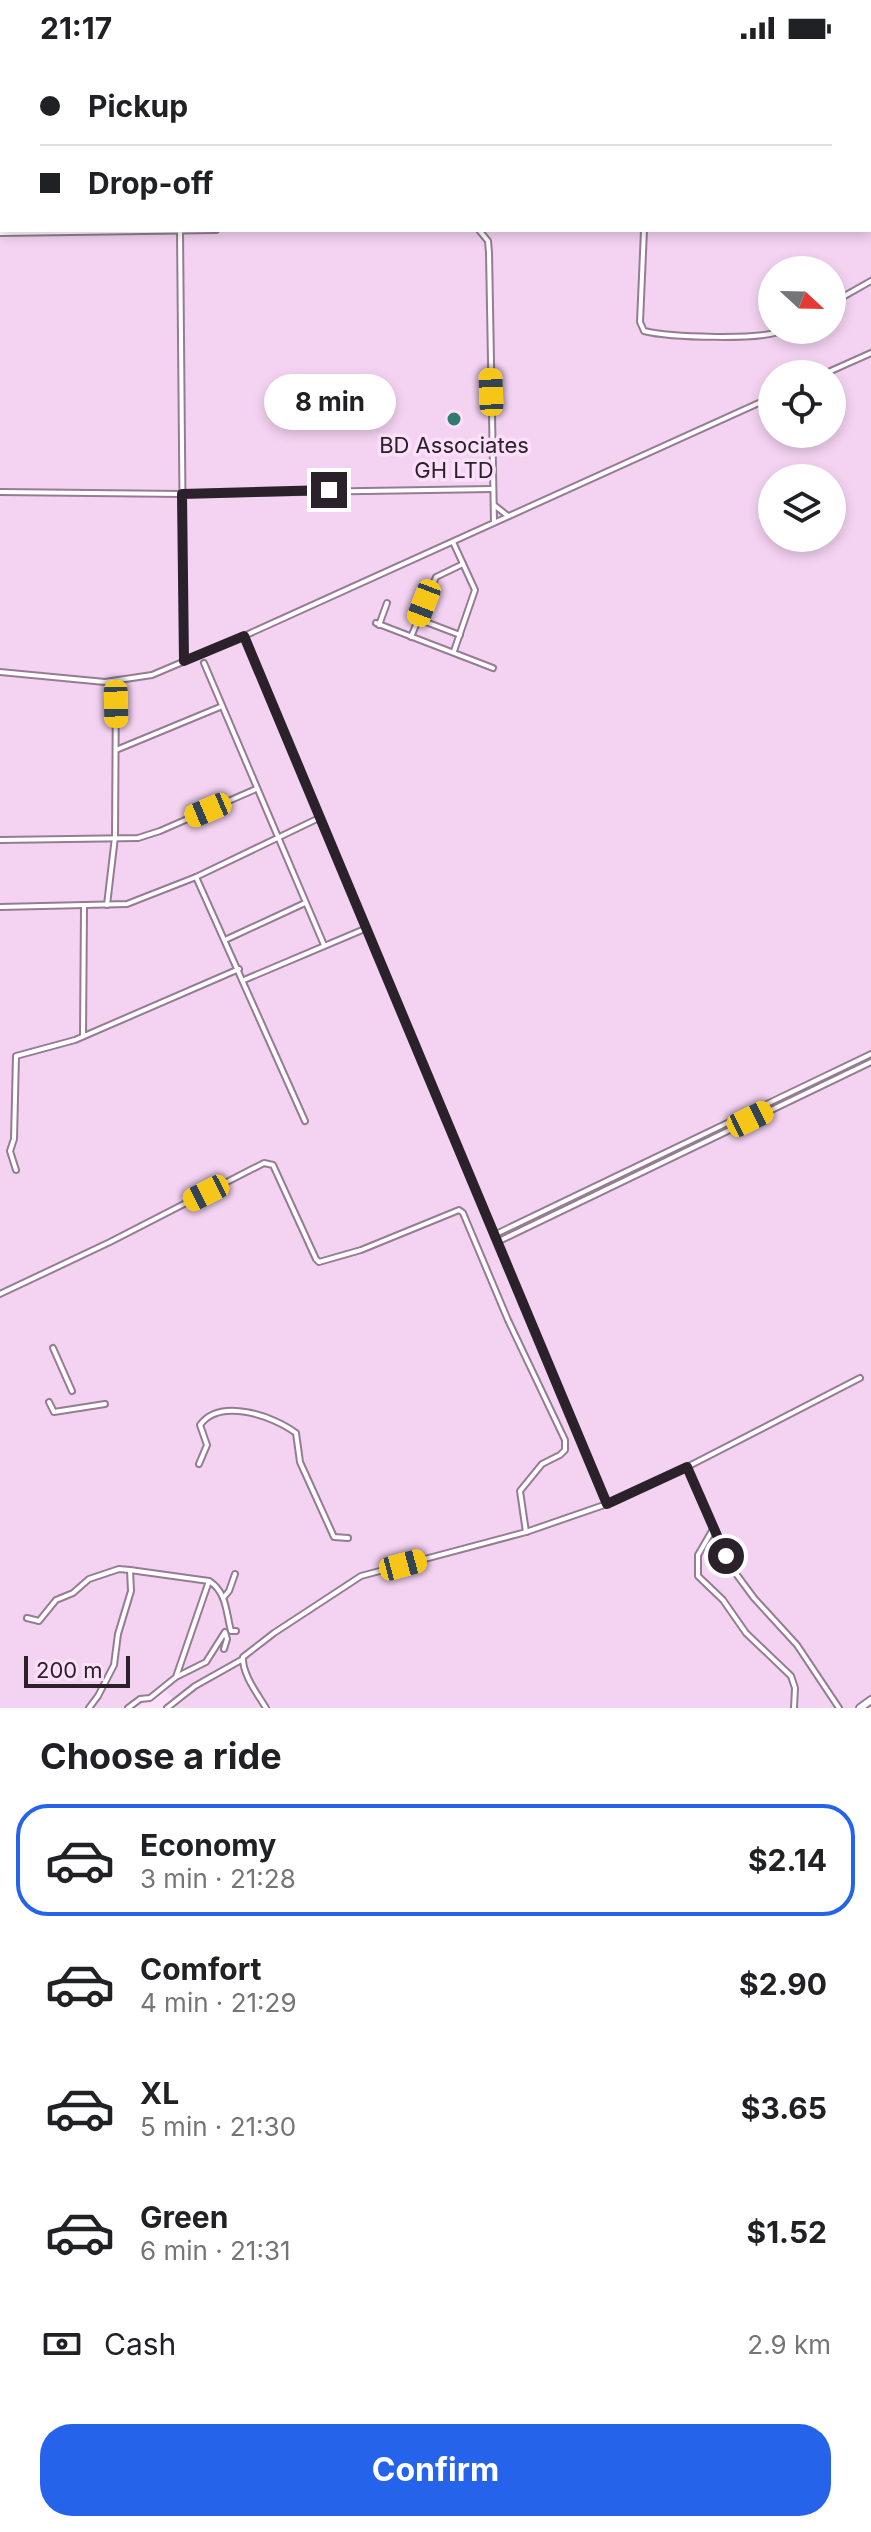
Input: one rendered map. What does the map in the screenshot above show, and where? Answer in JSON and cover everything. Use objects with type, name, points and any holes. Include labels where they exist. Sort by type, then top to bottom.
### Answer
[{"type":"main road","points":[[860,1708],[871,1700]]},
{"type":"street","points":[[0,233],[90,232]]},
{"type":"street","points":[[180,232],[184,661]]},
{"type":"street","points":[[481,232],[488,241],[489,253],[494,522]]},
{"type":"street","points":[[644,232],[640,322],[644,331],[678,335],[758,335]]},
{"type":"street","points":[[846,295],[871,281]]},
{"type":"street","points":[[846,364],[871,353]]},
{"type":"street","points":[[0,672],[116,682],[152,675],[758,403]]},
{"type":"street","points":[[0,492],[182,494],[492,489]]},
{"type":"street","points":[[493,504],[508,516]]},
{"type":"street","points":[[453,542],[475,590],[454,652]]},
{"type":"street","points":[[411,637],[436,577],[463,564]]},
{"type":"street","points":[[387,603],[378,624],[493,668]]},
{"type":"street","points":[[418,619],[460,635]]},
{"type":"street","points":[[244,636],[607,1504]]},
{"type":"street","points":[[204,663],[220,707],[324,945]]},
{"type":"street","points":[[107,905],[115,837],[116,682]]},
{"type":"street","points":[[116,750],[220,707]]},
{"type":"street","points":[[0,840],[138,838],[256,789]]},
{"type":"street","points":[[0,907],[127,904],[196,877],[320,817]]},
{"type":"street","points":[[196,877],[305,1121]]},
{"type":"street","points":[[225,940],[305,903]]},
{"type":"street","points":[[83,1036],[84,907]]},
{"type":"street","points":[[244,980],[367,928]]},
{"type":"street","points":[[16,1170],[10,1151],[14,1139],[16,1056],[83,1036],[239,969]]},
{"type":"street","points":[[494,1235],[871,1054]]},
{"type":"street","points":[[497,1242],[871,1062]]},
{"type":"street","points":[[0,1294],[264,1163],[273,1165],[319,1262],[361,1250],[459,1210],[463,1213],[541,1391],[561,1428],[565,1444],[565,1450],[542,1464],[520,1491],[526,1532]]},
{"type":"street","points":[[53,1348],[72,1391]]},
{"type":"street","points":[[167,1708],[195,1686],[243,1659],[248,1651],[361,1576],[526,1532],[607,1504],[687,1467],[860,1378]]},
{"type":"street","points":[[49,1402],[54,1412],[105,1404]]},
{"type":"street","points":[[199,1464],[207,1445],[200,1425],[211,1414],[228,1410],[269,1418],[296,1433],[300,1462],[334,1537],[348,1538]]},
{"type":"street","points":[[687,1467],[713,1529],[738,1576],[797,1645],[839,1708]]},
{"type":"street","points":[[713,1529],[698,1555],[698,1576],[723,1600],[746,1633],[791,1676],[795,1688],[794,1708]]},
{"type":"street","points":[[27,1618],[39,1621],[56,1600],[73,1593],[89,1579],[119,1569],[209,1581],[217,1586],[231,1631],[236,1631]]},
{"type":"street","points":[[89,1708],[114,1665],[118,1634],[131,1591],[130,1570]]},
{"type":"street","points":[[223,1598],[235,1574]]},
{"type":"street","points":[[176,1677],[209,1581]]},
{"type":"street","points":[[128,1708],[140,1699],[150,1698],[176,1677],[206,1662],[225,1632],[227,1639],[224,1649]]},
{"type":"street","points":[[243,1659],[249,1678],[266,1708]]},
{"type":"shaded area","points":[[0,232],[871,232],[871,1696],[855,1708],[171,1708],[176,1703],[166,1690],[135,1708],[0,1708]]},
{"type":"place","name":"BD Associates GH LTD","points":[[454,419]]},
{"type":"route","points":[[329,490],[182,494],[184,661],[244,636],[607,1504],[687,1467],[726,1556]]}]
